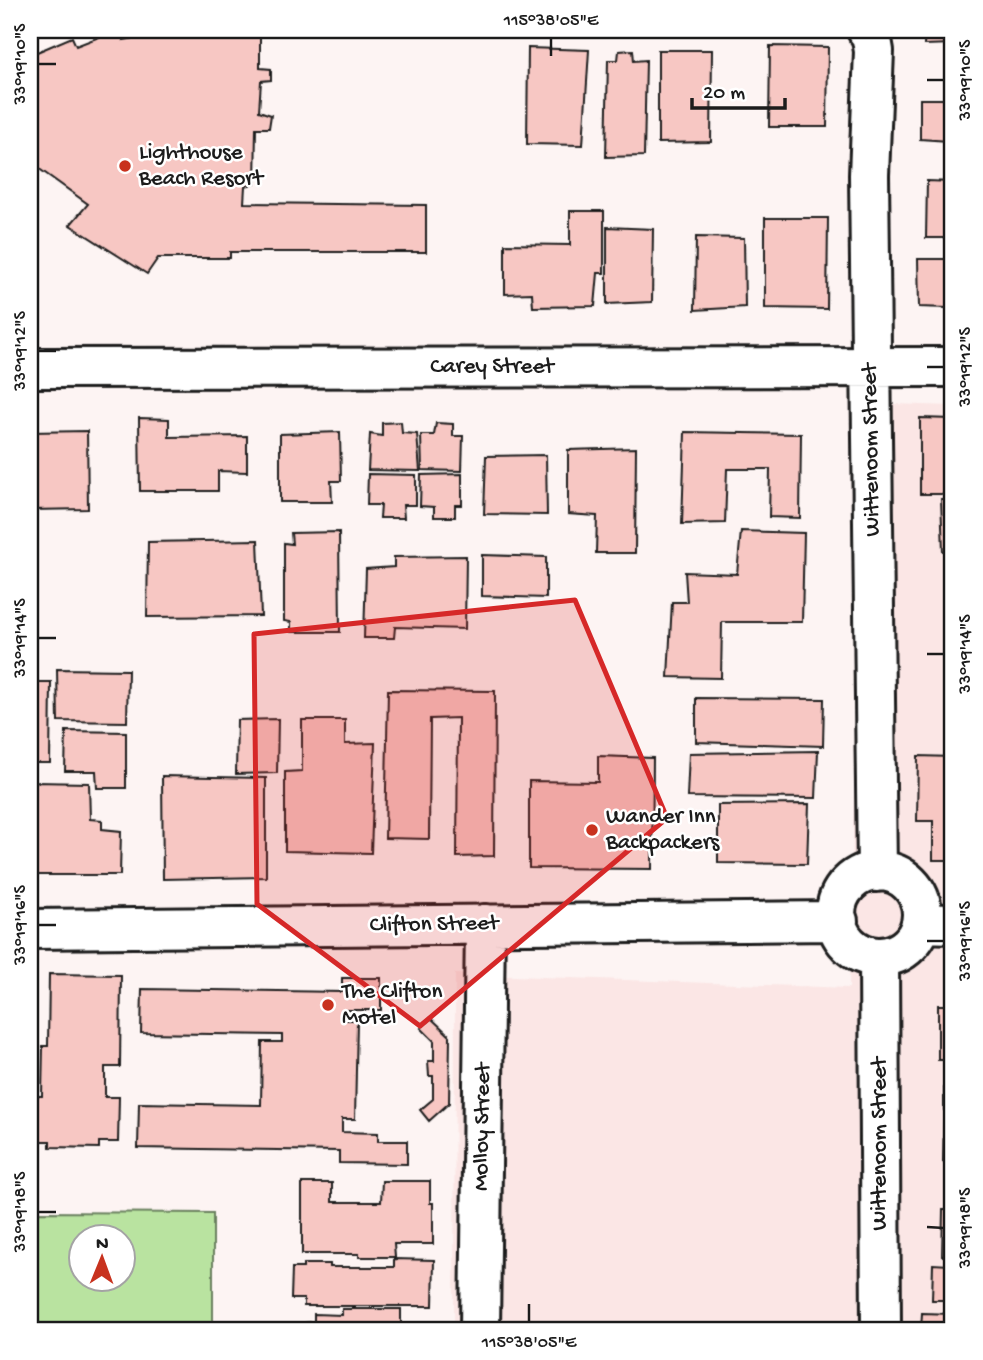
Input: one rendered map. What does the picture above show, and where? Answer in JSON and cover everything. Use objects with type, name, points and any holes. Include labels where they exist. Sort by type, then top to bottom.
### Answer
[{"type":"street","name":"Wittenoom Street","points":[[867,30],[871,34],[874,51],[869,175],[877,872]]},
{"type":"street","name":"Carey Street","points":[[30,368],[953,368]]},
{"type":"street","points":[[877,872],[897,875],[909,883],[918,895],[922,908],[937,924],[894,955],[879,957],[853,949],[844,939],[838,921],[839,900],[846,888],[856,879],[877,872]]},
{"type":"street","name":"Clifton Street","points":[[30,929],[838,921]]},
{"type":"street","name":"Molloy Street","points":[[480,1330],[485,924]]},
{"type":"street","name":"Wittenoom Street","points":[[879,957],[881,1330]]},
{"type":"highlighted area","points":[[575,600],[667,818],[420,1026],[257,904],[254,634]]},
{"type":"shaded area","points":[[864,403],[953,406],[953,1330],[454,1330],[455,974],[849,988]]},
{"type":"green space","points":[[30,1212],[213,1213],[213,1330],[30,1330]]},
{"type":"building","points":[[120,30],[123,40],[182,30],[260,30],[260,68],[271,69],[271,80],[261,81],[259,111],[271,115],[269,128],[256,128],[255,184],[245,186],[244,203],[426,205],[426,252],[230,252],[230,258],[158,258],[147,274],[70,225],[88,204],[38,168],[30,176],[30,55],[72,37],[76,46]]},
{"type":"building","points":[[925,30],[953,30],[953,44],[924,45]]},
{"type":"building","points":[[770,46],[828,47],[827,127],[769,127]]},
{"type":"building","points":[[528,48],[589,50],[583,145],[527,144]]},
{"type":"building","points":[[633,50],[634,61],[646,60],[644,156],[606,157],[608,60],[618,60],[619,51]]},
{"type":"building","points":[[658,50],[712,50],[711,142],[658,143]]},
{"type":"building","points":[[920,99],[953,99],[953,148],[949,141],[920,139]]},
{"type":"building","points":[[927,181],[953,182],[953,238],[926,238]]},
{"type":"building","points":[[570,211],[604,211],[604,273],[598,273],[595,306],[533,307],[532,293],[505,294],[505,244],[570,245]]},
{"type":"building","points":[[765,218],[828,218],[827,309],[765,308]]},
{"type":"building","points":[[607,227],[653,229],[652,302],[607,304]]},
{"type":"building","points":[[696,237],[744,238],[745,307],[695,310]]},
{"type":"building","points":[[918,259],[953,259],[953,317],[947,317],[947,308],[919,307]]},
{"type":"building","points":[[139,418],[169,419],[169,437],[247,436],[247,472],[218,471],[218,491],[140,491]]},
{"type":"building","points":[[920,418],[953,419],[953,494],[920,494]]},
{"type":"building","points":[[401,422],[402,433],[417,434],[420,471],[368,470],[370,434],[382,436],[382,423]]},
{"type":"building","points":[[436,423],[453,424],[453,436],[463,436],[462,471],[422,470],[421,435],[434,435]]},
{"type":"building","points":[[87,431],[88,509],[30,510],[30,432]]},
{"type":"building","points":[[340,432],[341,481],[331,481],[332,502],[280,502],[280,434]]},
{"type":"building","points":[[685,432],[801,434],[800,518],[769,517],[770,469],[727,469],[725,523],[682,524]]},
{"type":"building","points":[[636,448],[635,553],[596,553],[597,516],[568,514],[568,450]]},
{"type":"building","points":[[546,455],[547,515],[484,514],[486,456]]},
{"type":"building","points":[[368,474],[416,475],[416,505],[403,505],[404,518],[380,518],[381,505],[367,505]]},
{"type":"building","points":[[462,474],[462,505],[455,505],[455,517],[434,517],[434,507],[420,506],[421,475]]},
{"type":"building","points":[[941,499],[953,499],[953,551],[943,551]]},
{"type":"building","points":[[741,531],[804,533],[802,622],[722,622],[721,678],[668,677],[672,602],[687,602],[685,572],[737,574]]},
{"type":"building","points":[[339,532],[340,632],[291,632],[291,622],[284,621],[284,543],[292,544],[291,533]]},
{"type":"building","points":[[258,540],[261,616],[147,617],[148,542]]},
{"type":"building","points":[[482,555],[546,557],[546,598],[482,596]]},
{"type":"building","points":[[466,556],[465,629],[395,627],[394,638],[364,638],[366,569],[394,567],[394,557]]},
{"type":"building","points":[[57,669],[128,670],[127,722],[58,721]]},
{"type":"building","points":[[30,682],[51,682],[50,763],[30,763]]},
{"type":"building","points":[[388,690],[495,691],[494,856],[457,857],[458,718],[430,719],[429,839],[385,838]]},
{"type":"building","points":[[696,698],[824,699],[823,746],[696,742]]},
{"type":"building","points":[[278,719],[277,773],[236,774],[237,720]]},
{"type":"building","points":[[302,720],[345,720],[345,744],[375,743],[371,853],[285,851],[285,772],[302,771]]},
{"type":"building","points":[[66,731],[126,732],[126,788],[97,788],[96,771],[65,771]]},
{"type":"building","points":[[818,751],[816,798],[687,797],[689,753]]},
{"type":"building","points":[[598,756],[653,758],[652,869],[529,868],[529,781],[598,782]]},
{"type":"building","points":[[918,756],[953,757],[953,860],[933,860],[933,821],[917,821]]},
{"type":"building","points":[[162,776],[266,778],[266,877],[163,879]]},
{"type":"building","points":[[34,782],[89,783],[90,819],[102,820],[102,829],[121,831],[120,875],[30,875],[30,809],[33,809]]},
{"type":"building","points":[[809,804],[807,864],[718,863],[718,805]]},
{"type":"building","points":[[49,974],[121,975],[120,1067],[105,1067],[105,1097],[119,1097],[118,1142],[99,1142],[99,1148],[50,1147],[50,1141],[30,1141],[30,1096],[42,1096],[43,1046],[48,1046]]},
{"type":"building","points":[[342,978],[381,978],[381,1010],[345,1010],[345,1020],[357,1020],[355,1119],[342,1119],[342,1132],[378,1133],[378,1141],[407,1141],[407,1164],[339,1163],[339,1151],[138,1148],[139,1103],[261,1105],[262,1042],[282,1042],[282,1035],[141,1033],[142,989],[342,992]]},
{"type":"building","points":[[938,1005],[953,1005],[953,1073],[947,1073],[947,1060],[938,1060]]},
{"type":"building","points":[[431,1018],[450,1036],[449,1103],[429,1121],[420,1110],[433,1099],[433,1076],[429,1076],[428,1061],[434,1061],[434,1041],[421,1028]]},
{"type":"building","points":[[944,1079],[953,1079],[953,1110],[944,1110]]},
{"type":"building","points":[[944,1118],[953,1119],[953,1162],[943,1162]]},
{"type":"building","points":[[382,1181],[430,1181],[433,1244],[394,1244],[395,1257],[302,1254],[302,1183],[332,1183],[332,1202],[381,1202]]},
{"type":"building","points":[[943,1210],[953,1210],[953,1256],[942,1256]]},
{"type":"building","points":[[394,1259],[434,1260],[433,1306],[304,1306],[304,1299],[291,1299],[292,1268],[303,1268],[303,1264],[330,1264],[330,1267],[394,1267]]},
{"type":"building","points":[[949,1261],[953,1261],[953,1300],[932,1300],[933,1264],[949,1265]]},
{"type":"building","points":[[342,1309],[401,1309],[401,1330],[304,1330],[305,1323],[314,1322],[314,1314],[342,1315]]},
{"type":"building","points":[[922,1313],[953,1314],[953,1330],[921,1330]]},
{"type":"place","name":"Lighthouse Beach Resort","points":[[125,166]]},
{"type":"place","name":"Wander Inn Backpackers","points":[[592,830]]},
{"type":"place","name":"The Clifton Motel","points":[[328,1005]]}]
